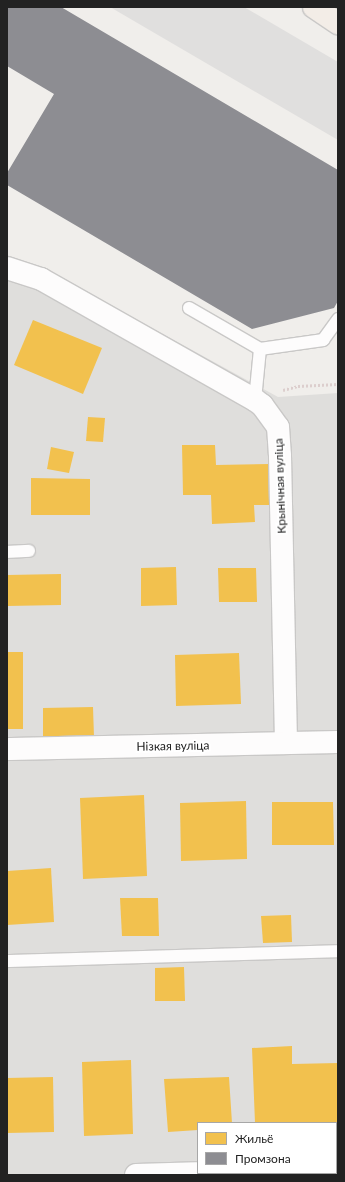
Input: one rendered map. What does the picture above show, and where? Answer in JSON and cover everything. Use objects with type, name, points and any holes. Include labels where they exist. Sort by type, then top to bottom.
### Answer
[{"type":"main road","points":[[314,7],[338,23]]},
{"type":"street","name":"Крынічная вуліца","points":[[7,268],[41,279],[255,400],[262,405],[278,427],[286,743]]},
{"type":"street","name":"Нізкая вуліца","points":[[7,749],[338,742]]},
{"type":"street","points":[[136,1175],[197,1173]]},
{"type":"lane","points":[[188,308],[260,349],[323,340],[338,318]]},
{"type":"lane","points":[[255,400],[260,349]]},
{"type":"lane","points":[[7,552],[29,551]]},
{"type":"lane","points":[[7,961],[338,951]]},
{"type":"path","points":[[298,386],[338,384]]},
{"type":"shaded area","points":[[110,7],[244,7],[338,62],[338,140]]},
{"type":"shaded area","points":[[7,255],[44,269],[278,397],[338,393],[338,1175],[7,1175]]},
{"type":"building: Жильё","points":[[33,320],[102,348],[83,394],[14,365]]},
{"type":"building: Жильё","points":[[88,417],[105,418],[103,442],[86,441]]},
{"type":"building: Жильё","points":[[182,445],[215,445],[216,465],[270,464],[271,505],[254,505],[255,522],[212,524],[211,495],[183,495]]},
{"type":"building: Жильё","points":[[51,447],[74,452],[69,473],[47,469]]},
{"type":"building: Жильё","points":[[31,478],[90,479],[90,515],[31,515]]},
{"type":"building: Жильё","points":[[176,567],[177,605],[141,606],[141,568]]},
{"type":"building: Жильё","points":[[218,568],[256,568],[257,602],[219,602]]},
{"type":"building: Жильё","points":[[61,574],[61,605],[7,606],[7,575]]},
{"type":"building: Жильё","points":[[7,652],[23,652],[23,729],[7,729]]},
{"type":"building: Жильё","points":[[239,653],[241,704],[176,706],[175,655]]},
{"type":"building: Жильё","points":[[93,707],[94,737],[43,738],[43,708]]},
{"type":"building: Жильё","points":[[144,795],[147,876],[83,879],[80,798]]},
{"type":"building: Жильё","points":[[246,801],[247,859],[181,861],[180,803]]},
{"type":"building: Жильё","points":[[272,802],[333,802],[334,845],[272,845]]},
{"type":"building: Жильё","points":[[51,868],[54,922],[7,925],[7,871]]},
{"type":"building: Жильё","points":[[120,898],[158,898],[159,936],[122,936]]},
{"type":"building: Жильё","points":[[291,915],[292,942],[263,943],[261,916]]},
{"type":"building: Жильё","points":[[184,967],[185,1001],[155,1001],[155,968]]},
{"type":"building: Жильё","points":[[292,1046],[292,1064],[338,1063],[338,1133],[337,1122],[255,1122],[252,1048]]},
{"type":"building: Жильё","points":[[131,1060],[133,1134],[84,1136],[82,1062]]},
{"type":"building: Жильё","points":[[53,1077],[54,1132],[7,1133],[7,1078]]},
{"type":"building: Жильё","points":[[229,1077],[232,1122],[197,1122],[197,1130],[168,1132],[164,1079]]},
{"type":"building: Промзона","points":[[7,7],[61,7],[338,170],[338,301],[334,308],[252,329],[7,185],[7,173],[54,94],[7,66]]}]
